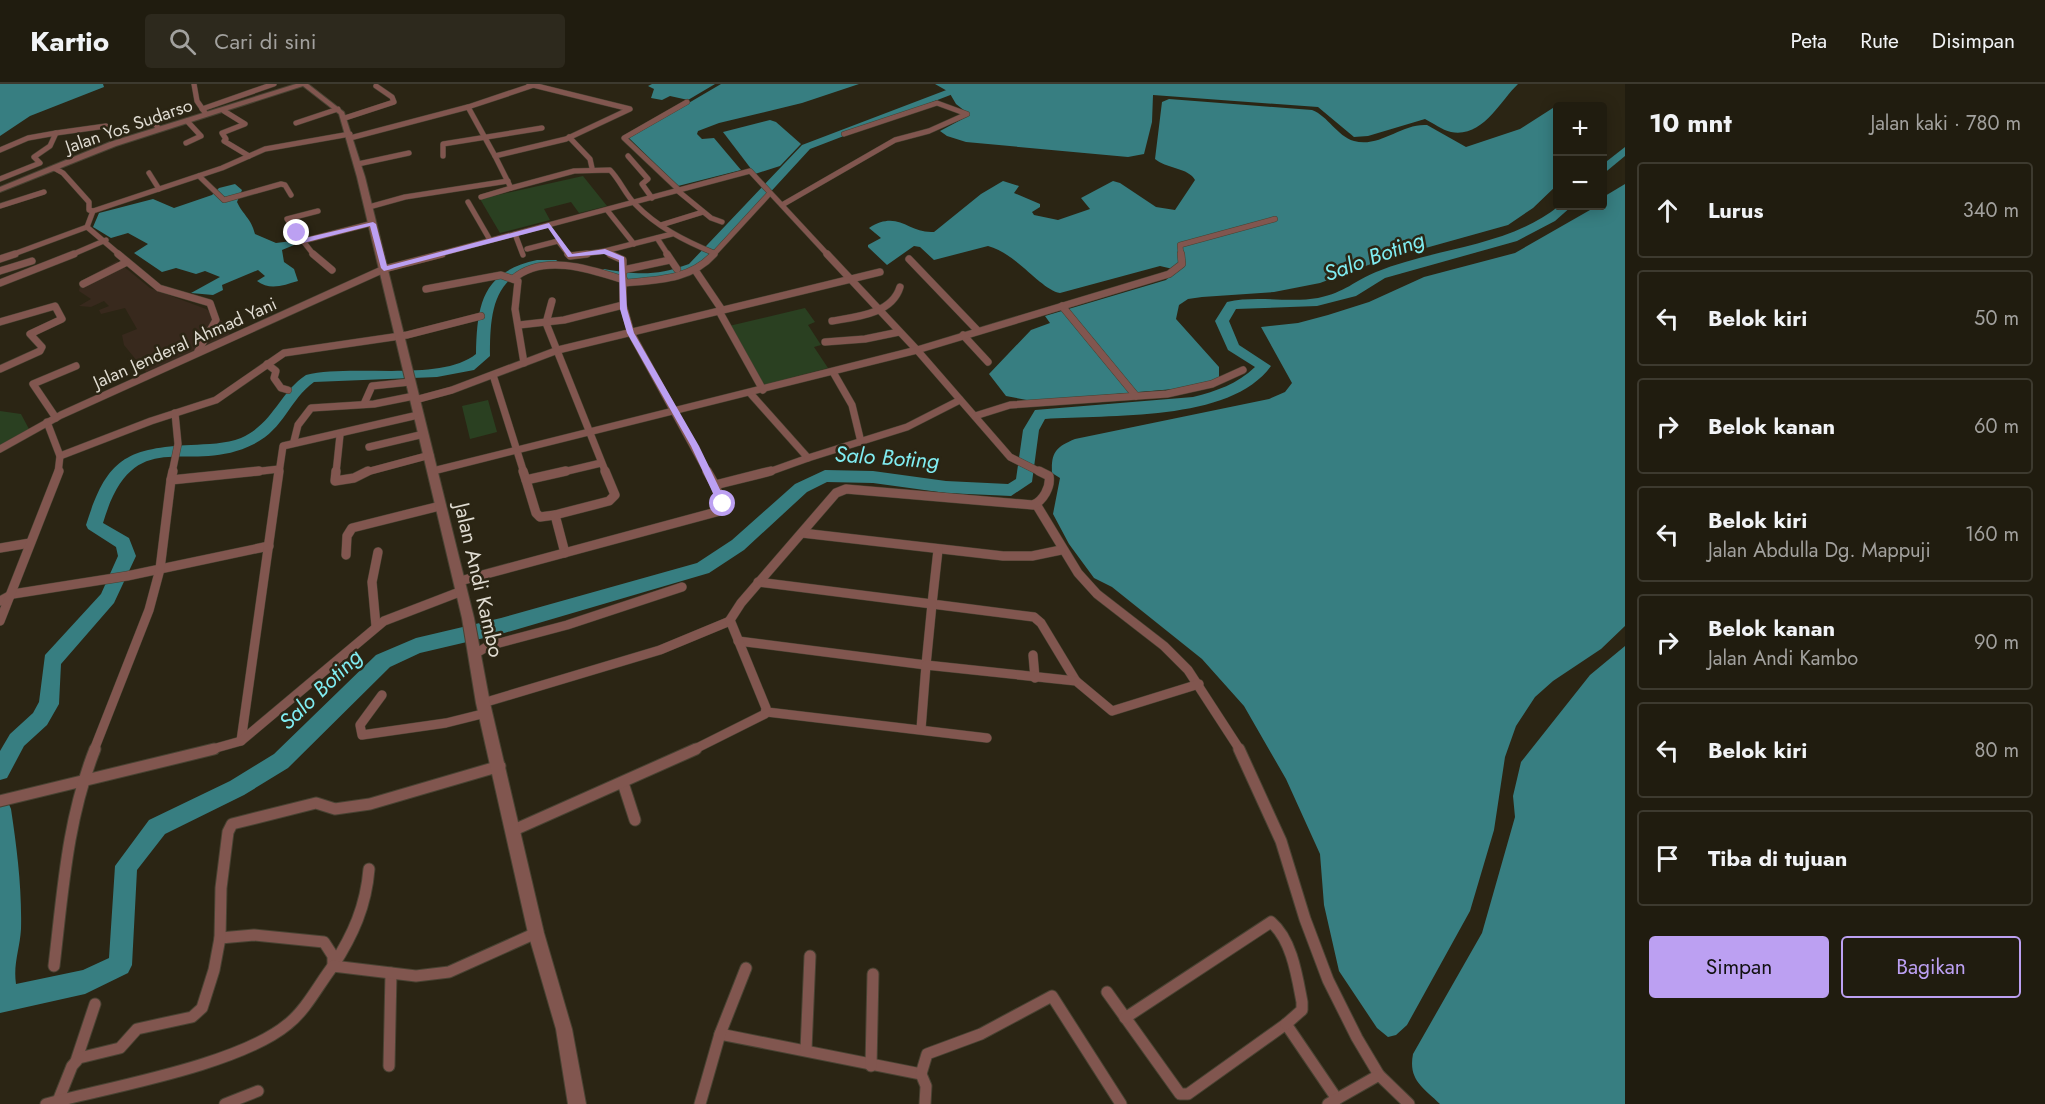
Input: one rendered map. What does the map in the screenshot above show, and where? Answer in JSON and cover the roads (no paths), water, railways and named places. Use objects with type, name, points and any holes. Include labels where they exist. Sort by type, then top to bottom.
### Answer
[{"type":"street","points":[[197,84],[192,87],[205,112],[274,84]]},
{"type":"street","points":[[304,84],[342,113]]},
{"type":"street","name":"Jalan Yos Sudarso","points":[[0,190],[112,144],[187,122],[205,112],[224,111],[304,84]]},
{"type":"street","points":[[54,168],[84,195],[89,201],[87,204],[89,210],[93,211],[199,176],[274,147],[350,136],[468,107],[532,85],[630,109],[570,137],[495,156]]},
{"type":"street","points":[[296,123],[394,102],[392,97],[376,86]]},
{"type":"street","points":[[342,113],[378,102]]},
{"type":"street","points":[[687,102],[624,138],[703,212],[722,222]]},
{"type":"street","points":[[782,205],[901,137],[929,131],[968,114],[937,103],[844,134]]},
{"type":"street","points":[[468,107],[512,188]]},
{"type":"street","points":[[224,111],[245,124],[222,133],[226,139],[224,141],[249,156]]},
{"type":"street","name":"Jalan Andi Kambo","points":[[342,113],[358,164],[398,336],[430,455],[440,506],[461,586],[485,708],[500,765],[536,933],[564,1029],[578,1104]]},
{"type":"street","points":[[152,120],[159,129]]},
{"type":"street","points":[[186,143],[201,136],[187,122]]},
{"type":"street","points":[[0,150],[26,141],[28,138],[106,126]]},
{"type":"street","points":[[443,156],[442,144],[542,128]]},
{"type":"street","points":[[0,179],[40,163],[34,157],[50,146],[56,133]]},
{"type":"street","points":[[570,137],[590,159],[592,168]]},
{"type":"street","points":[[358,164],[409,153]]},
{"type":"street","points":[[628,156],[648,179],[642,184],[652,198]]},
{"type":"street","points":[[481,197],[592,168],[605,168],[615,174],[634,203],[672,234],[710,252]]},
{"type":"street","points":[[0,171],[8,176]]},
{"type":"street","name":"Jalan Jenderal Ahmad Yani","points":[[0,449],[47,422],[384,268],[750,171],[770,193]]},
{"type":"street","points":[[149,173],[159,189]]},
{"type":"street","points":[[199,176],[224,200],[280,184],[285,185],[291,195]]},
{"type":"street","points":[[369,207],[405,197],[508,181]]},
{"type":"street","points":[[0,206],[44,192]]},
{"type":"street","points":[[512,278],[524,268],[544,264],[624,277],[668,278],[695,270],[758,202],[770,193],[917,350],[1013,460],[1049,477],[1050,483],[1036,504]]},
{"type":"street","points":[[468,202],[490,240]]},
{"type":"street","points":[[607,210],[634,244]]},
{"type":"street","points":[[0,259],[87,226],[93,211]]},
{"type":"street","points":[[318,211],[287,219],[315,256],[332,270]]},
{"type":"street","points":[[661,225],[703,212]]},
{"type":"street","points":[[433,471],[589,434],[917,350],[1169,274],[1182,264],[1180,245],[1275,219]]},
{"type":"street","points":[[303,241],[373,224]]},
{"type":"street","points":[[549,225],[558,242],[570,256],[605,251],[672,234]]},
{"type":"street","points":[[87,226],[159,288],[210,303],[216,320],[198,352]]},
{"type":"street","points":[[515,234],[525,252],[558,242]]},
{"type":"street","points":[[657,238],[677,269]]},
{"type":"street","points":[[0,283],[13,280],[106,240]]},
{"type":"street","points":[[4,800],[168,762],[241,741],[272,718],[376,626],[390,618],[461,586],[565,553],[720,511],[723,504],[714,485],[631,333],[623,305],[622,259],[605,251]]},
{"type":"street","points":[[909,259],[978,331]]},
{"type":"street","points":[[624,277],[670,260]]},
{"type":"street","points":[[0,271],[32,261]]},
{"type":"street","points":[[82,284],[127,262]]},
{"type":"street","points":[[695,270],[763,390]]},
{"type":"street","points":[[294,441],[298,425],[311,408],[414,398],[493,375],[558,350],[880,272]]},
{"type":"street","points":[[426,289],[501,275],[518,281],[515,309],[524,363]]},
{"type":"street","points":[[832,321],[878,310],[897,296],[900,287]]},
{"type":"street","points":[[493,375],[536,513],[540,517],[555,515],[615,498],[546,322],[552,301]]},
{"type":"street","points":[[519,325],[546,322],[623,305]]},
{"type":"street","points":[[0,322],[55,306],[62,319],[30,334],[42,347],[41,350],[0,369]]},
{"type":"street","points":[[1062,306],[1136,396]]},
{"type":"street","points":[[60,456],[216,400],[267,364],[290,352],[398,336],[481,316]]},
{"type":"street","points":[[454,322],[455,331]]},
{"type":"street","points":[[825,342],[865,339],[899,332]]},
{"type":"street","points":[[963,335],[988,362]]},
{"type":"street","points":[[267,364],[276,371],[274,378],[281,388],[288,390]]},
{"type":"street","points":[[56,418],[33,384],[76,366]]},
{"type":"street","points":[[975,417],[1010,405],[1136,396],[1206,386],[1243,370]]},
{"type":"street","points":[[833,372],[852,405],[861,442]]},
{"type":"street","points":[[364,404],[372,386],[408,374]]},
{"type":"street","points":[[750,393],[808,458]]},
{"type":"street","points":[[714,485],[762,474],[922,421],[960,400]]},
{"type":"street","points":[[54,966],[66,855],[82,781],[145,623],[160,569],[171,480],[178,448],[175,413]]},
{"type":"street","points":[[241,741],[254,634],[283,446],[294,441],[340,435],[418,415]]},
{"type":"street","points":[[0,621],[55,483],[60,456],[47,422]]},
{"type":"street","points":[[369,447],[424,434]]},
{"type":"street","points":[[340,435],[335,481],[354,478],[364,472],[430,455]]},
{"type":"street","points":[[526,480],[601,463]]},
{"type":"street","points":[[171,480],[279,469]]},
{"type":"street","points":[[382,695],[360,725],[362,735],[446,723],[642,656],[730,621],[758,582],[831,498],[846,489],[1036,504]]},
{"type":"street","points":[[1036,504],[1073,568],[1097,594],[1171,652],[1199,684],[1249,771],[1269,814],[1323,967],[1359,1043],[1373,1080],[1410,1104]]},
{"type":"street","points":[[346,555],[347,536],[352,528],[440,506]]},
{"type":"street","points":[[555,515],[565,553]]},
{"type":"street","points":[[802,533],[938,550],[1018,557],[1061,550]]},
{"type":"street","points":[[0,548],[30,543]]},
{"type":"street","points":[[0,601],[12,594],[112,579],[269,546]]},
{"type":"street","points":[[921,729],[938,550]]},
{"type":"street","points":[[376,626],[372,582],[378,552]]},
{"type":"street","points":[[758,582],[1034,617],[1041,623],[1076,681],[1112,711],[1199,684]]},
{"type":"street","points":[[475,651],[567,625],[682,587]]},
{"type":"street","points":[[730,621],[767,712]]},
{"type":"street","points":[[738,640],[926,665],[1076,681]]},
{"type":"street","points":[[1034,655],[1035,678]]},
{"type":"street","points":[[514,830],[623,783],[749,724],[767,712],[987,738]]},
{"type":"street","points":[[76,1061],[85,1056],[124,1046],[132,1033],[142,1027],[192,1017],[198,1013],[205,1002],[220,938],[221,888],[228,832],[232,824],[316,803],[335,809],[370,804],[500,765]]},
{"type":"street","points":[[623,783],[635,820]]},
{"type":"street","points":[[52,1102],[212,1061],[271,1036],[290,1023],[333,966],[360,922],[368,887],[369,869]]},
{"type":"street","points":[[1107,992],[1173,1088],[1184,1095],[1286,1024],[1302,1010],[1302,995],[1278,926],[1271,922],[1125,1018]]},
{"type":"street","points":[[333,966],[416,975],[449,972],[536,933]]},
{"type":"street","points":[[220,938],[254,935],[324,942],[333,956],[333,966]]},
{"type":"street","points":[[806,1050],[810,956]]},
{"type":"street","points":[[700,1104],[720,1034],[746,969]]},
{"type":"street","points":[[389,1066],[391,973]]},
{"type":"street","points":[[871,1066],[873,974]]},
{"type":"street","points":[[925,1104],[926,1086],[921,1074],[927,1054],[981,1034],[1052,996],[1121,1104]]},
{"type":"street","points":[[52,1102],[76,1061],[95,1004]]},
{"type":"street","points":[[1286,1024],[1332,1102],[1373,1080]]},
{"type":"street","points":[[720,1034],[806,1050],[871,1066],[921,1074]]},
{"type":"street","points":[[225,1104],[258,1091]]},
{"type":"water","points":[[0,84],[103,84],[104,87],[30,116],[0,136]]},
{"type":"water","points":[[652,84],[715,84],[688,100],[670,96],[662,100],[651,98],[654,89],[648,86]]},
{"type":"water","points":[[721,84],[859,84],[802,103],[719,123],[698,131],[697,134],[702,139],[714,138],[741,170],[678,186],[629,138]]},
{"type":"water","points":[[935,84],[1518,84],[1490,117],[1472,129],[1451,132],[1425,119],[1368,136],[1354,137],[1318,107],[1153,95],[1152,122],[1144,154],[1128,157],[966,142],[947,136],[940,131],[970,115],[956,104],[949,92]]},
{"type":"water","points":[[1169,99],[1312,110],[1348,138],[1364,142],[1418,125],[1427,125],[1466,147],[1520,129],[1553,108],[1553,189],[1533,208],[1508,225],[1379,261],[1320,283],[1274,292],[1188,299],[1179,305],[1176,319],[1219,367],[1219,377],[1214,380],[1174,389],[1032,401],[1006,396],[989,374],[1031,330],[1050,323],[1045,316],[1166,280],[1177,270],[1160,266],[1060,293],[1045,285],[1008,256],[988,246],[934,260],[920,247],[914,246],[887,265],[868,247],[881,238],[869,228],[879,223],[896,221],[917,230],[934,232],[981,194],[1003,181],[1019,186],[1014,193],[1040,204],[1040,207],[1032,212],[1034,215],[1058,220],[1090,209],[1081,198],[1113,181],[1120,183],[1156,207],[1175,210],[1195,180],[1188,173],[1155,159],[1162,102]]},
{"type":"water","points":[[770,120],[776,122],[801,144],[780,166],[755,174],[723,132]]},
{"type":"water","points":[[235,184],[242,190],[237,202],[255,234],[276,243],[292,241],[294,245],[282,250],[284,262],[294,269],[298,281],[267,286],[257,281],[265,276],[258,270],[222,285],[223,290],[213,295],[191,293],[220,277],[205,271],[196,274],[176,268],[162,272],[134,253],[148,244],[128,233],[111,238],[93,227],[99,213],[153,199],[174,208],[212,195],[219,188]]},
{"type":"water","points":[[1625,184],[1625,626],[1601,649],[1553,681],[1535,697],[1516,726],[1505,757],[1494,830],[1470,911],[1407,1025],[1396,1035],[1388,1037],[1377,1028],[1339,971],[1324,905],[1320,854],[1286,779],[1244,706],[1202,659],[1112,587],[1094,578],[1069,544],[1053,514],[1060,478],[1052,473],[1052,460],[1059,448],[1075,439],[1269,399],[1285,392],[1292,383],[1261,327],[1298,323],[1328,315],[1369,302],[1424,277],[1515,253],[1590,210],[1607,210],[1607,195]]},
{"type":"water","points":[[1625,646],[1625,1104],[1440,1104],[1415,1077],[1413,1054],[1482,933],[1515,817],[1513,796],[1521,762],[1590,675]]},
{"type":"waterway","name":"Salo Boting","points":[[604,273],[640,279],[667,277],[694,267],[806,147],[949,92]]},
{"type":"waterway","name":"Salo Boting","points":[[1607,167],[1625,150]]},
{"type":"waterway","name":"Salo Boting","points":[[6,998],[85,982],[120,965],[126,866],[157,827],[237,788],[281,761],[383,661],[416,646],[501,626],[703,568],[738,545],[801,488],[825,476],[873,477],[946,487],[1011,490],[1024,482],[1031,430],[1040,414],[1161,407],[1223,394],[1247,382],[1264,366],[1233,347],[1222,321],[1232,305],[1317,302],[1351,293],[1380,275],[1513,238],[1551,218],[1561,210]]},
{"type":"waterway","name":"Salo Boting","points":[[0,771],[17,740],[40,719],[49,704],[52,661],[108,598],[127,556],[123,543],[94,525],[107,489],[124,466],[138,458],[154,454],[223,447],[248,440],[271,426],[296,390],[311,378],[437,372],[469,367],[483,356],[484,326],[494,288],[508,275],[527,266],[556,264]]},
{"type":"waterway","name":"Salo Boting","points":[[0,809],[8,860],[9,931],[2,968],[6,998]]},
{"type":"waterway","name":"Salo Boting","points":[[0,1001],[6,998]]}]
